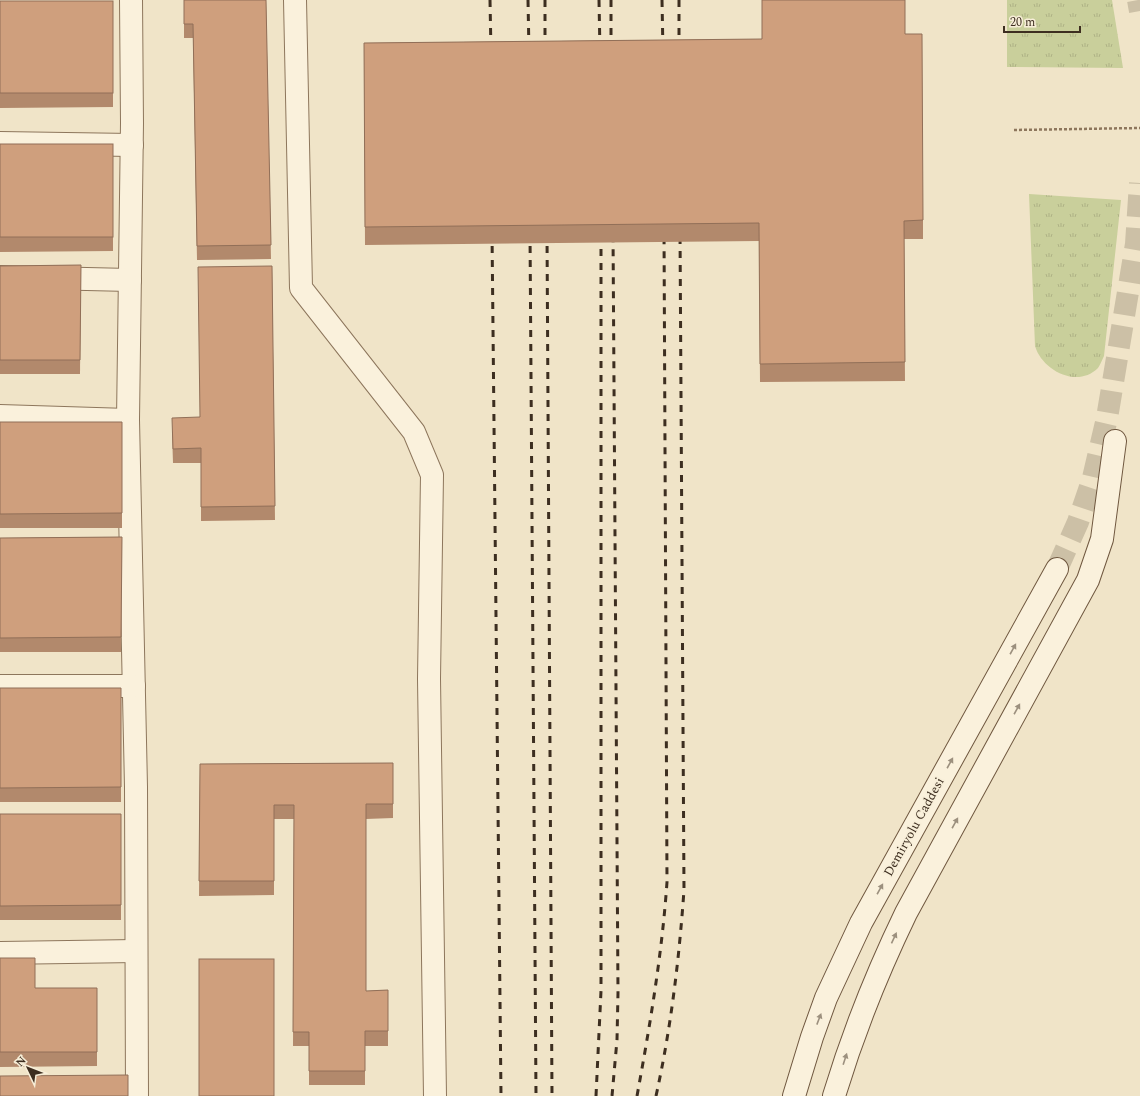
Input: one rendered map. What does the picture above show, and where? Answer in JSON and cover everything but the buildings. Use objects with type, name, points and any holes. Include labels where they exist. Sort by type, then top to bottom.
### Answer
[{"type":"street","points":[[295,0],[300,288],[414,432],[432,475],[429,679],[435,1096]]},
{"type":"street","points":[[108,11],[131,5],[132,145],[128,420],[136,817],[137,1092],[114,1088]]},
{"type":"street","points":[[0,143],[132,145]]},
{"type":"street","points":[[0,277],[130,280]]},
{"type":"street","points":[[0,416],[128,420]]},
{"type":"street","points":[[834,1096],[856,1028],[885,958],[906,913],[1088,580],[1102,539],[1115,441]]},
{"type":"street","points":[[107,550],[130,550]]},
{"type":"street","name":"Demiryolu Caddesi","points":[[794,1096],[812,1037],[826,998],[861,923],[1057,569]]},
{"type":"street","points":[[0,686],[134,686]]},
{"type":"street","points":[[114,818],[136,817]]},
{"type":"street","points":[[0,953],[136,951]]},
{"type":"path","points":[[1014,130],[1140,128]]},
{"type":"green space","points":[[1007,0],[1112,0],[1123,68],[1007,67]]},
{"type":"green space","points":[[1029,194],[1121,200],[1104,356],[1098,368],[1090,374],[1080,377],[1071,377],[1061,374],[1045,363],[1035,346]]},
{"type":"tunnel","points":[[1138,0],[1140,11]]},
{"type":"tunnel","points":[[1057,569],[1078,522],[1093,478],[1107,418],[1136,244],[1140,183]]},
{"type":"railway","points":[[490,0],[491,52]]},
{"type":"railway","points":[[528,0],[529,52]]},
{"type":"railway","points":[[545,0],[545,52]]},
{"type":"railway","points":[[599,0],[600,52]]},
{"type":"railway","points":[[611,0],[611,52]]},
{"type":"railway","points":[[662,0],[663,52]]},
{"type":"railway","points":[[679,0],[679,52]]},
{"type":"railway","points":[[637,1096],[655,989],[667,882],[664,230]]},
{"type":"railway","points":[[656,1096],[674,994],[684,890],[680,230]]},
{"type":"railway","points":[[492,232],[501,1096]]},
{"type":"railway","points":[[530,232],[536,1096]]},
{"type":"railway","points":[[547,232],[552,1096]]},
{"type":"railway","points":[[596,1096],[601,991],[601,232]]},
{"type":"railway","points":[[612,1096],[617,1040],[618,993],[613,232]]}]
